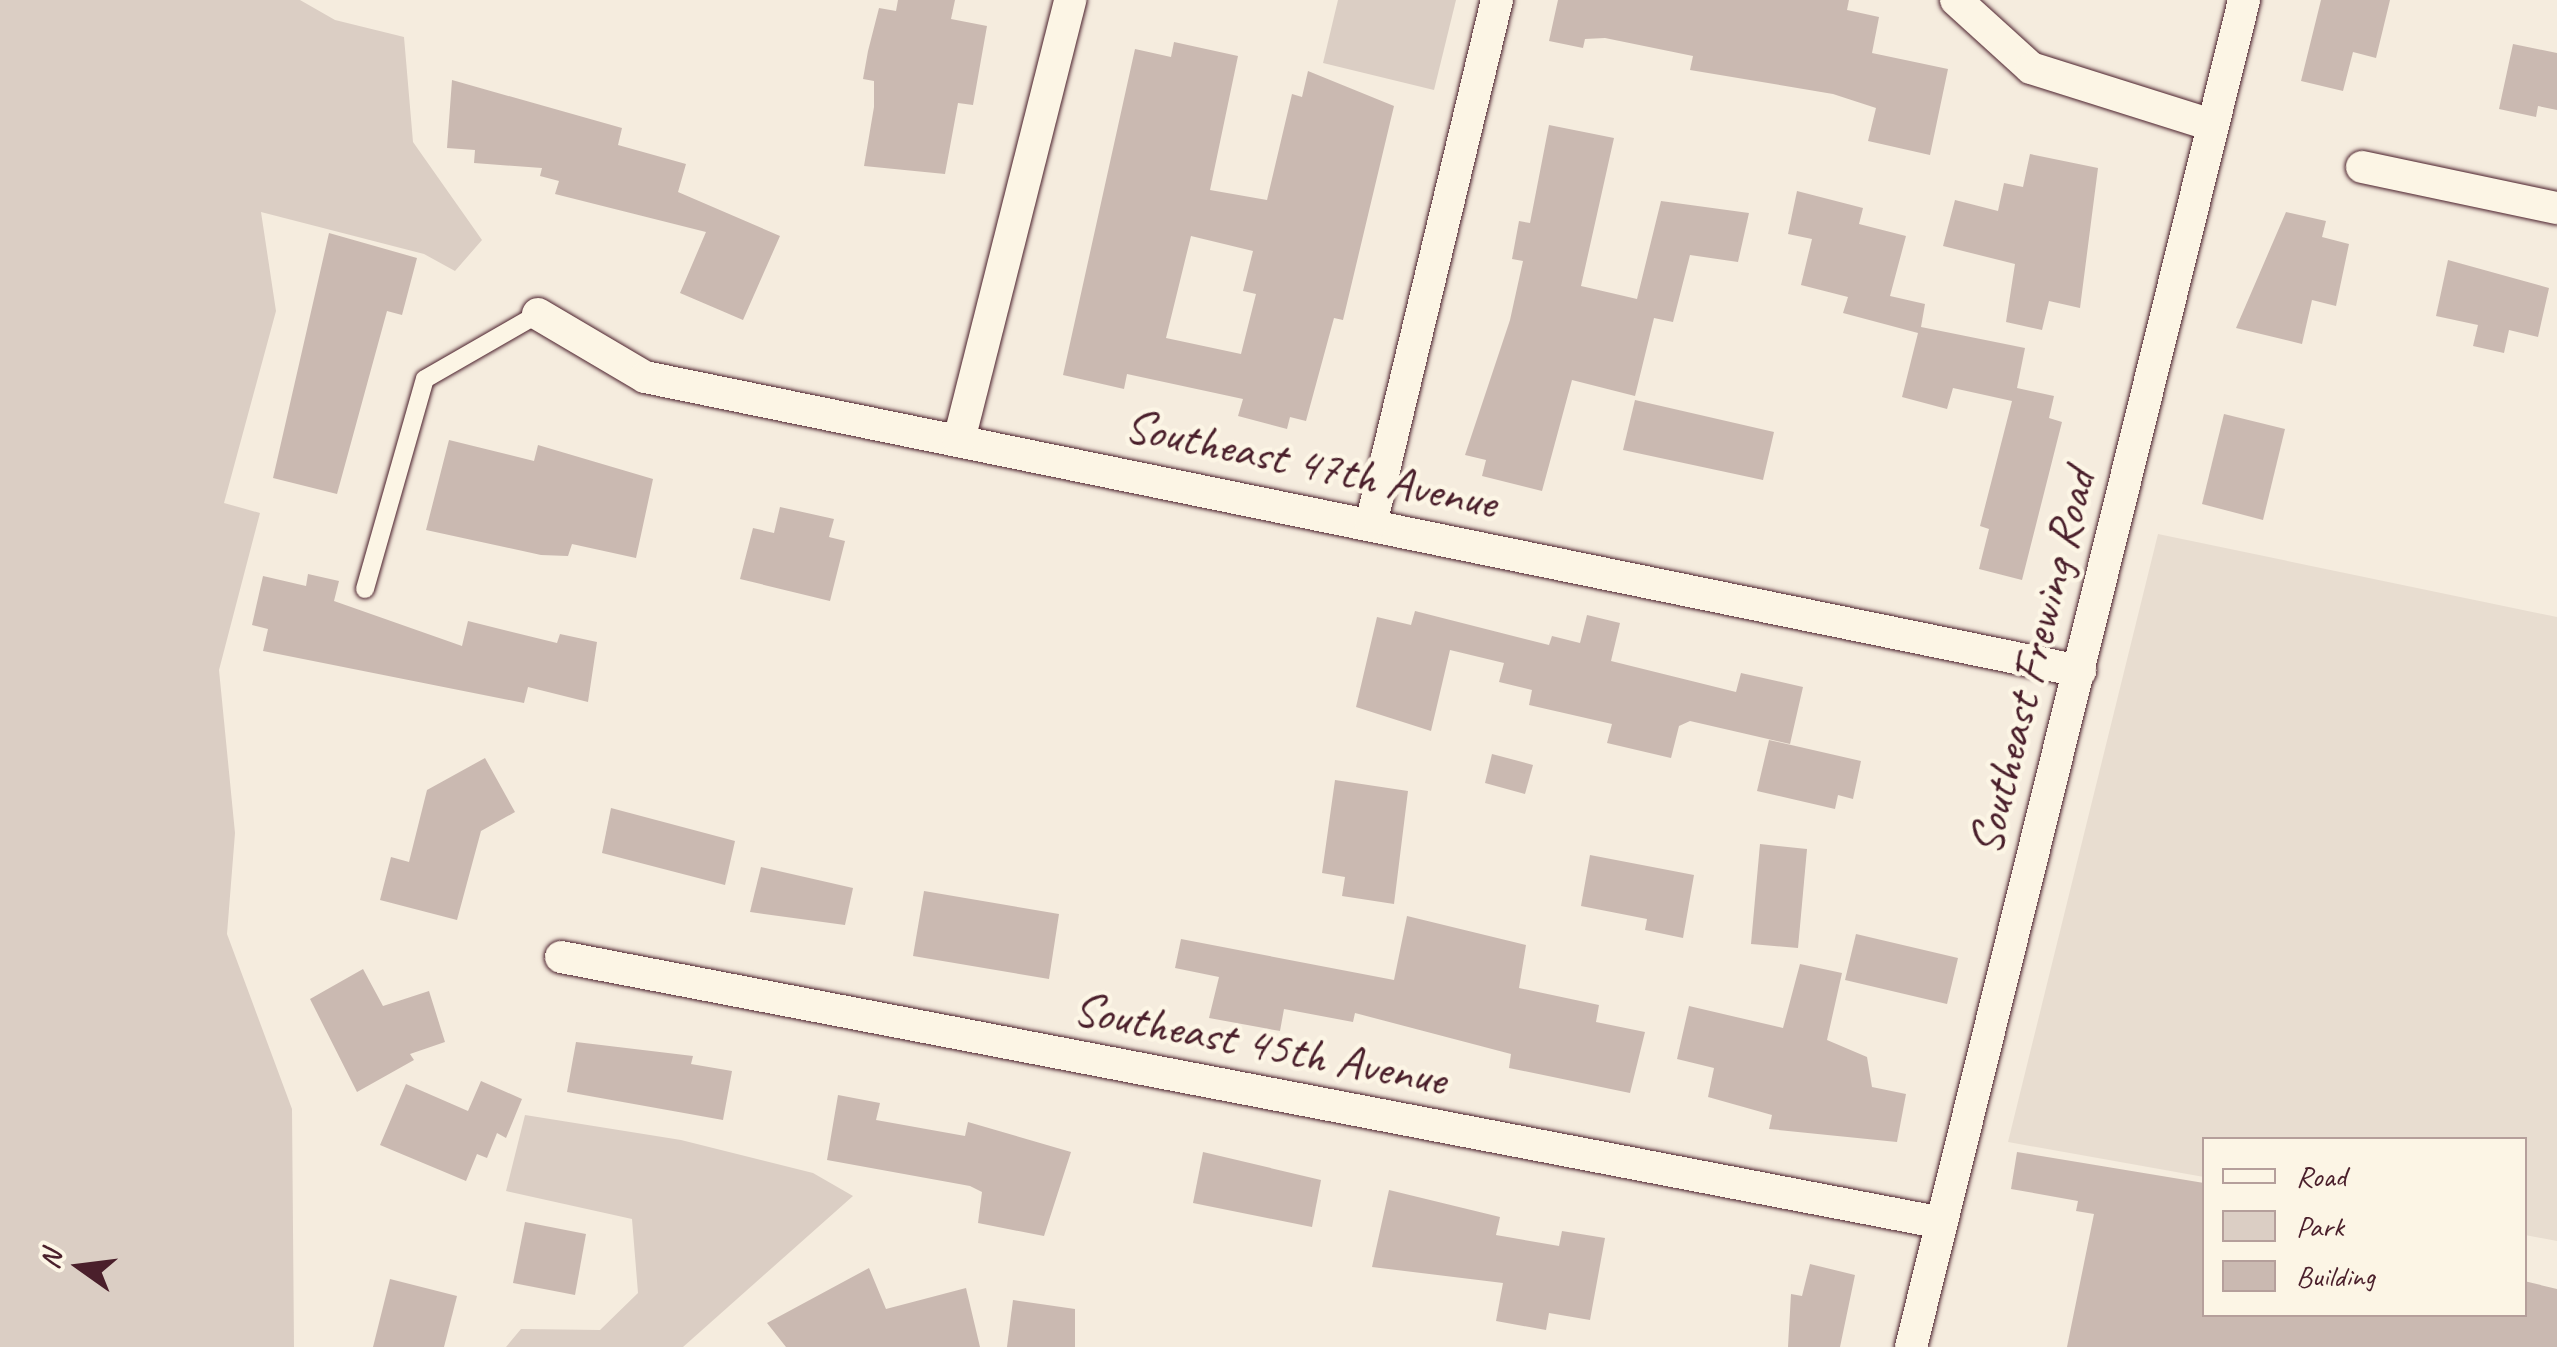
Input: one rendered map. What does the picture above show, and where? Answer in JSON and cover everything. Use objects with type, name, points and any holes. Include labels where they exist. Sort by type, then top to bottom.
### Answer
[{"type":"street","points":[[959,440],[1070,0]]},
{"type":"street","points":[[1371,524],[1497,0]]},
{"type":"street","points":[[1956,0],[2031,68],[2212,126]]},
{"type":"street","name":"Southeast Frewing Road","points":[[1912,1347],[2244,0]]},
{"type":"street","points":[[2362,167],[2557,208]]},
{"type":"street","name":"Southeast 47th Avenue","points":[[538,314],[645,377],[2080,671]]},
{"type":"street","name":"Southeast 45th Avenue","points":[[561,956],[1942,1223]]},
{"type":"lane","points":[[365,589],[425,379],[538,314]]},
{"type":"shaded area","points":[[2158,534],[2557,617],[2557,1241],[2527,1235],[2527,1137],[2202,1137],[2202,1177],[2008,1142]]},
{"type":"green space","points":[[0,0],[300,0],[335,20],[404,37],[413,142],[482,240],[455,271],[424,254],[261,212],[276,311],[224,503],[260,513],[219,670],[235,833],[227,934],[292,1109],[294,1347],[0,1347]]},
{"type":"green space","points":[[1338,0],[1456,0],[1434,90],[1323,63]]},
{"type":"green space","points":[[525,1115],[681,1140],[813,1173],[853,1196],[683,1347],[506,1347],[521,1329],[600,1330],[638,1293],[632,1219],[506,1191]]},
{"type":"building","points":[[898,0],[955,0],[951,19],[987,26],[973,105],[958,103],[945,174],[864,166],[874,107],[874,81],[863,79],[868,51],[879,8],[896,11]]},
{"type":"building","points":[[1558,0],[1849,0],[1847,10],[1879,17],[1872,53],[1948,69],[1930,155],[1868,141],[1876,108],[1833,94],[1690,70],[1693,56],[1605,38],[1585,39],[1583,48],[1549,41]]},
{"type":"building","points":[[2321,0],[2390,0],[2376,58],[2353,52],[2343,91],[2301,81]]},
{"type":"building","points":[[1174,42],[1238,56],[1210,190],[1267,200],[1292,94],[1302,97],[1308,71],[1394,106],[1343,320],[1334,318],[1306,421],[1290,417],[1287,429],[1238,416],[1243,399],[1127,374],[1124,389],[1063,375],[1135,49],[1171,57]],"holes":[[[1191,236],[1253,251],[1243,291],[1256,294],[1241,354],[1166,338]]]},
{"type":"building","points":[[2513,44],[2557,53],[2557,110],[2538,106],[2536,117],[2499,109]]},
{"type":"building","points":[[452,80],[622,128],[618,145],[686,164],[678,192],[780,236],[743,320],[680,293],[706,232],[555,194],[559,181],[540,176],[542,168],[474,163],[475,150],[447,148]]},
{"type":"building","points":[[1549,125],[1614,138],[1581,286],[1637,299],[1661,201],[1749,213],[1738,262],[1690,255],[1673,322],[1654,318],[1635,396],[1572,380],[1542,491],[1482,476],[1486,460],[1465,455],[1510,320],[1523,261],[1512,259],[1519,221],[1530,223]]},
{"type":"building","points":[[2030,154],[2098,168],[2080,308],[2049,301],[2042,330],[2006,322],[2015,264],[1943,246],[1955,200],[1998,211],[2004,183],[2023,187]]},
{"type":"building","points":[[1797,191],[1863,208],[1859,224],[1906,236],[1890,296],[1925,304],[1921,327],[2025,348],[2017,388],[2054,396],[2049,418],[2062,422],[2022,580],[1979,569],[1989,529],[1980,526],[2012,401],[1953,388],[1947,409],[1902,397],[1918,333],[1843,313],[1848,297],[1801,285],[1812,239],[1788,234]]},
{"type":"building","points":[[2286,212],[2326,221],[2322,237],[2349,244],[2336,306],[2312,300],[2302,344],[2236,328]]},
{"type":"building","points":[[329,233],[417,258],[402,315],[387,311],[337,494],[273,478]]},
{"type":"building","points":[[2448,260],[2549,288],[2538,337],[2509,330],[2504,353],[2473,346],[2478,325],[2436,316]]},
{"type":"building","points":[[1635,400],[1774,432],[1763,480],[1623,450]]},
{"type":"building","points":[[2224,414],[2285,429],[2263,520],[2202,504]]},
{"type":"building","points":[[449,440],[534,461],[538,445],[653,479],[636,558],[572,544],[568,556],[541,555],[426,530]]},
{"type":"building","points":[[780,507],[834,519],[829,537],[845,541],[830,601],[740,579],[753,528],[774,533]]},
{"type":"building","points":[[308,574],[339,581],[334,601],[462,646],[468,621],[557,643],[560,634],[597,642],[588,702],[528,687],[524,703],[263,651],[268,629],[252,625],[263,576],[306,586]]},
{"type":"building","points":[[1415,611],[1549,645],[1552,636],[1580,643],[1587,615],[1620,623],[1611,661],[1736,692],[1741,673],[1803,687],[1790,744],[1690,721],[1679,726],[1671,758],[1607,743],[1612,724],[1529,705],[1532,690],[1499,682],[1504,663],[1450,650],[1431,731],[1356,707],[1377,617],[1411,625]]},
{"type":"building","points":[[1769,740],[1861,761],[1853,799],[1838,795],[1835,809],[1757,791]]},
{"type":"building","points":[[1492,754],[1533,765],[1525,794],[1485,783]]},
{"type":"building","points":[[485,758],[515,812],[481,831],[457,920],[380,900],[391,857],[409,862],[427,790]]},
{"type":"building","points":[[1335,780],[1408,791],[1394,904],[1342,896],[1345,877],[1322,873]]},
{"type":"building","points":[[611,808],[735,841],[725,885],[602,853]]},
{"type":"building","points":[[1760,844],[1807,849],[1798,948],[1751,944]]},
{"type":"building","points":[[1590,855],[1694,875],[1683,938],[1645,930],[1647,919],[1581,906]]},
{"type":"building","points":[[761,867],[853,888],[845,925],[750,912]]},
{"type":"building","points":[[924,891],[1059,914],[1049,979],[913,956]]},
{"type":"building","points":[[1407,916],[1526,945],[1519,988],[1599,1005],[1596,1022],[1645,1032],[1630,1093],[1509,1068],[1511,1054],[1355,1013],[1353,1022],[1284,1009],[1280,1031],[1209,1018],[1219,977],[1175,968],[1181,939],[1394,980]]},
{"type":"building","points":[[1856,934],[1958,958],[1947,1004],[1845,980]]},
{"type":"building","points":[[1800,964],[1842,973],[1827,1040],[1867,1057],[1872,1087],[1906,1094],[1897,1142],[1769,1129],[1772,1115],[1708,1097],[1714,1068],[1677,1059],[1689,1006],[1783,1028]]},
{"type":"building","points":[[363,969],[383,1006],[429,991],[445,1042],[410,1054],[414,1060],[357,1092],[310,999]]},
{"type":"building","points":[[576,1042],[693,1056],[691,1064],[732,1071],[723,1120],[567,1092]]},
{"type":"building","points":[[481,1081],[522,1099],[506,1138],[497,1133],[487,1158],[477,1154],[466,1181],[380,1145],[406,1084],[468,1111]]},
{"type":"building","points":[[838,1095],[880,1103],[876,1120],[965,1136],[968,1122],[1071,1152],[1044,1236],[978,1223],[982,1192],[970,1186],[827,1160]]},
{"type":"building","points":[[1203,1152],[1321,1180],[1312,1227],[1193,1203]]},
{"type":"building","points":[[2017,1152],[2202,1183],[2202,1317],[2527,1317],[2527,1282],[2557,1289],[2557,1347],[2067,1347],[2094,1214],[2076,1211],[2078,1201],[2011,1189]]},
{"type":"building","points":[[1389,1190],[1500,1217],[1496,1235],[1559,1246],[1562,1231],[1605,1238],[1590,1320],[1549,1313],[1546,1330],[1496,1321],[1503,1283],[1372,1267]]},
{"type":"building","points":[[525,1222],[586,1234],[575,1295],[513,1283]]},
{"type":"building","points":[[1810,1264],[1855,1275],[1840,1347],[1788,1347],[1791,1294],[1802,1296]]},
{"type":"building","points":[[869,1268],[886,1309],[966,1288],[980,1347],[786,1347],[767,1323]]},
{"type":"building","points":[[390,1279],[457,1296],[444,1347],[373,1347]]},
{"type":"building","points":[[1013,1300],[1075,1309],[1075,1347],[1007,1347]]}]
